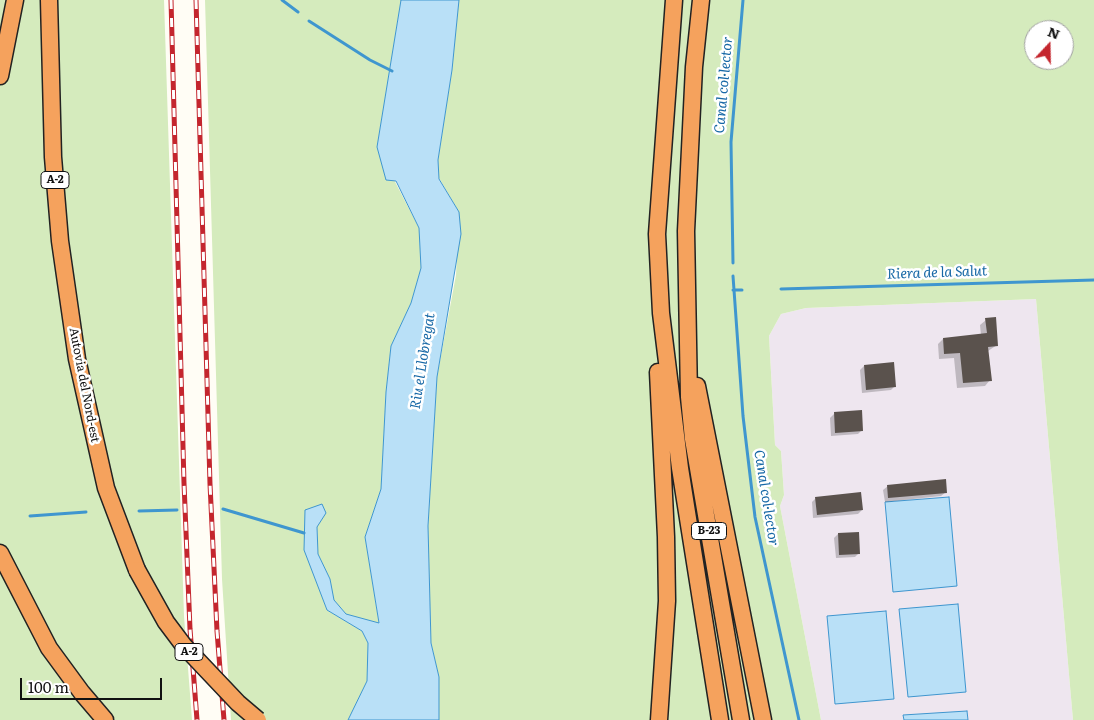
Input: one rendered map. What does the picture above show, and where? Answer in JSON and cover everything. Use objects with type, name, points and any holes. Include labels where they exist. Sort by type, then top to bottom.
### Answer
[{"type":"highway","points":[[0,76],[15,0]]},
{"type":"highway","name":"Autovia del Nord-est","points":[[49,0],[56,194],[60,241],[77,359],[106,488],[137,570],[166,622],[184,646],[232,697],[258,720]]},
{"type":"highway","name":"B-23","points":[[674,0],[657,234],[660,313],[680,468],[720,720]]},
{"type":"highway","name":"B-23","points":[[701,0],[694,67],[686,232],[689,397],[693,439],[741,720]]},
{"type":"highway","points":[[659,720],[666,601],[664,473],[657,365],[660,313]]},
{"type":"highway","points":[[689,341],[746,641],[763,720]]},
{"type":"highway","points":[[0,553],[50,648],[82,693],[105,720]]},
{"type":"shaded area","points":[[1036,299],[1073,720],[821,720],[780,506],[784,495],[781,451],[775,445],[769,336],[781,314],[806,308]]},
{"type":"green space","points":[[0,0],[164,0],[184,616],[192,720],[0,720]]},
{"type":"green space","points":[[205,0],[401,0],[377,147],[419,228],[421,268],[411,303],[391,346],[386,392],[381,489],[365,537],[379,624],[346,614],[333,600],[330,579],[318,554],[317,527],[305,510],[319,588],[327,610],[362,631],[368,643],[367,681],[348,720],[231,720],[222,579]]},
{"type":"green space","points":[[459,0],[1094,0],[1094,720],[1073,720],[1036,299],[806,308],[781,314],[769,336],[775,445],[781,451],[784,495],[780,506],[821,720],[439,720],[439,677],[431,643],[428,527],[437,377],[456,275],[459,212],[439,178],[438,160],[452,70]]},
{"type":"water","name":"Riu el Llobregat","points":[[401,0],[459,0],[452,70],[438,160],[439,179],[459,212],[461,234],[437,377],[428,526],[431,643],[439,677],[439,720],[348,720],[367,681],[368,643],[362,631],[327,610],[304,550],[305,510],[322,504],[326,513],[317,527],[318,554],[330,579],[334,600],[346,614],[379,623],[365,537],[381,489],[386,392],[391,346],[411,303],[421,268],[419,228],[396,181],[386,180],[377,147]]},
{"type":"water","points":[[949,497],[957,586],[893,592],[885,502]]},
{"type":"water","points":[[958,604],[966,692],[908,697],[899,609]]},
{"type":"water","points":[[886,611],[894,699],[835,704],[827,616]]},
{"type":"water","points":[[967,711],[968,720],[904,720],[903,715]]},
{"type":"building","points":[[996,317],[998,346],[988,347],[992,381],[963,383],[960,353],[944,354],[943,338],[987,333],[985,318]]},
{"type":"building","points":[[894,362],[896,387],[866,390],[864,365]]},
{"type":"building","points":[[862,410],[863,431],[835,433],[834,412]]},
{"type":"building","points":[[946,479],[947,493],[888,498],[887,485]]},
{"type":"building","points":[[861,492],[863,510],[817,515],[815,497]]},
{"type":"building","points":[[859,532],[860,554],[839,555],[838,533]]},
{"type":"waterway","points":[[282,0],[298,12]]},
{"type":"waterway","name":"Canal col·lector","points":[[733,263],[731,142],[743,0]]},
{"type":"waterway","points":[[309,21],[370,60],[392,71]]},
{"type":"waterway","name":"Canal col·lector","points":[[733,276],[743,416],[755,517],[799,720]]},
{"type":"waterway","name":"Riera de la Salut","points":[[781,289],[1094,280]]},
{"type":"waterway","name":"Canal col·lector","points":[[733,290],[742,290]]},
{"type":"waterway","points":[[223,509],[304,533]]},
{"type":"waterway","points":[[139,511],[177,510]]},
{"type":"waterway","points":[[30,516],[86,512]]},
{"type":"railway","points":[[171,0],[184,483],[190,629],[197,720]]},
{"type":"railway","points":[[196,0],[210,484],[217,631],[224,720]]}]
